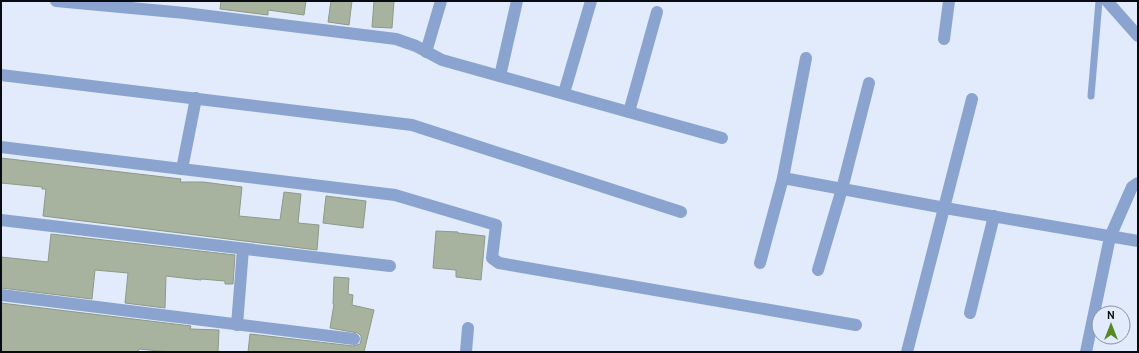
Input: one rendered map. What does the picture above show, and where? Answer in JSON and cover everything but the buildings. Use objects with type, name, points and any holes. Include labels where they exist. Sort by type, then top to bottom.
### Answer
[{"type":"street","points":[[56,1],[186,13],[396,39],[416,46],[442,60],[722,138]]},
{"type":"street","points":[[426,52],[441,1]]},
{"type":"street","points":[[500,76],[517,1]]},
{"type":"street","points":[[564,93],[590,1]]},
{"type":"street","points":[[944,39],[950,1]]},
{"type":"street","points":[[1107,1],[1138,36]]},
{"type":"street","points":[[629,112],[656,12]]},
{"type":"street","points":[[760,263],[783,178],[806,58]]},
{"type":"street","points":[[1,75],[412,124],[681,212]]},
{"type":"street","points":[[818,270],[842,188],[869,83]]},
{"type":"street","points":[[182,169],[196,98]]},
{"type":"street","points":[[907,352],[972,99]]},
{"type":"street","points":[[1,147],[395,195],[496,225],[492,258],[499,264],[856,325]]},
{"type":"street","points":[[783,178],[945,208],[1138,241]]},
{"type":"street","points":[[1086,352],[1110,237],[1132,187],[1138,183]]},
{"type":"street","points":[[970,313],[994,216]]},
{"type":"street","points":[[1,220],[390,266]]},
{"type":"street","points":[[237,325],[243,248]]},
{"type":"street","points":[[1,295],[354,340]]},
{"type":"street","points":[[466,352],[468,328]]},
{"type":"lane","points":[[1091,96],[1099,1]]}]
